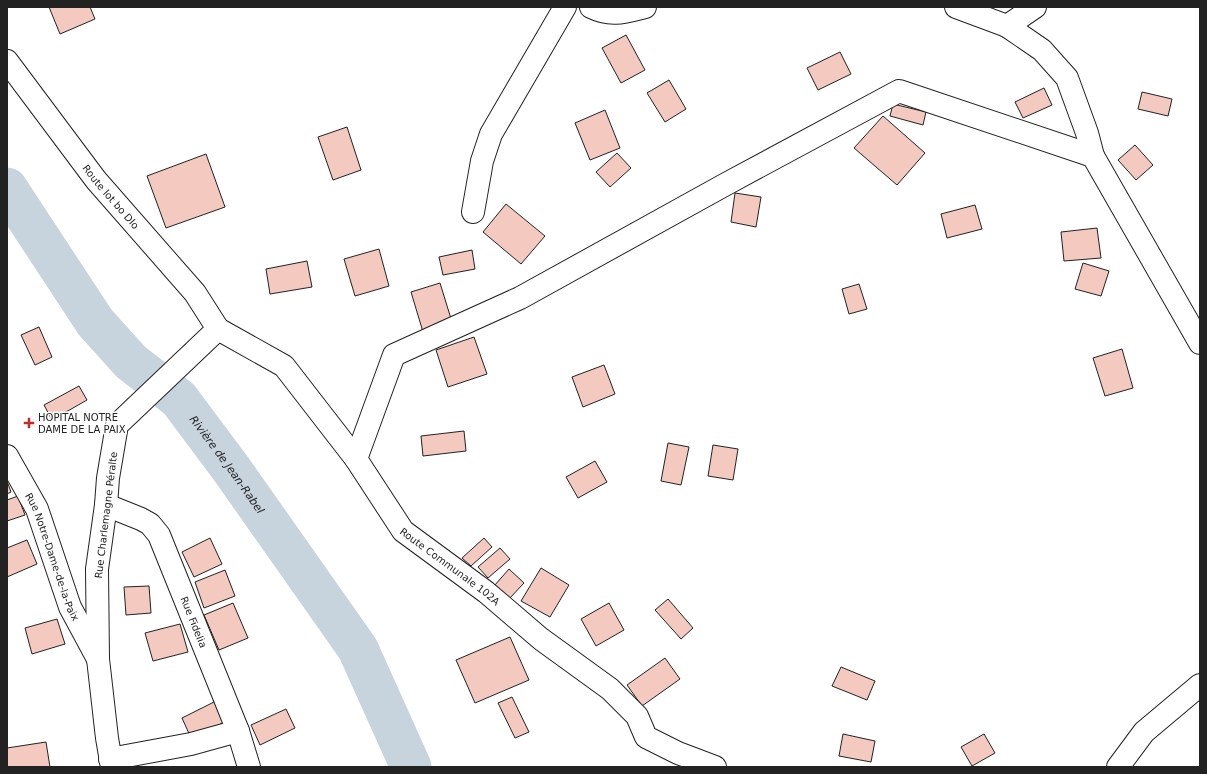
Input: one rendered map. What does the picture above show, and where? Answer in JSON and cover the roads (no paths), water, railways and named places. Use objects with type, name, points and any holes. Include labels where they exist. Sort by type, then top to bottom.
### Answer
[{"type":"street","points":[[473,212],[482,161],[491,134],[565,7]]},
{"type":"street","points":[[591,7],[599,11],[620,13],[645,7]]},
{"type":"street","points":[[956,7],[1007,26],[1042,50],[1067,78],[1094,156],[1200,343]]},
{"type":"street","points":[[1007,26],[1035,7]]},
{"type":"street","name":"Route lot bo Dlo","points":[[7,61],[96,180],[195,293],[215,332]]},
{"type":"street","points":[[356,459],[394,355],[520,298],[728,183],[899,91],[1094,156]]},
{"type":"street","name":"Rue Charlemagne Péralte","points":[[111,763],[98,659],[97,569],[106,505],[108,478],[117,425],[215,332]]},
{"type":"street","name":"Route Communale 102A","points":[[215,332],[284,366],[356,459],[403,531],[486,592],[541,640],[610,689],[637,716],[646,737],[678,753],[715,767]]},
{"type":"street","name":"Rue Notre-Dame-de-la-Paix","points":[[7,456],[37,509],[70,607],[98,659]]},
{"type":"street","name":"Rue Fidelia","points":[[106,505],[150,524],[159,535],[238,731],[249,767]]},
{"type":"street","points":[[1118,767],[1144,732],[1200,685]]},
{"type":"street","points":[[111,763],[238,731]]},
{"type":"waterway","name":"Rivière de Jean-Rabel","points":[[7,188],[95,322],[131,362],[179,399],[232,470],[358,649],[411,767]]},
{"type":"place","name":"HOPITAL NOTRE DAME DE LA PAIX","points":[[29,423]]}]
